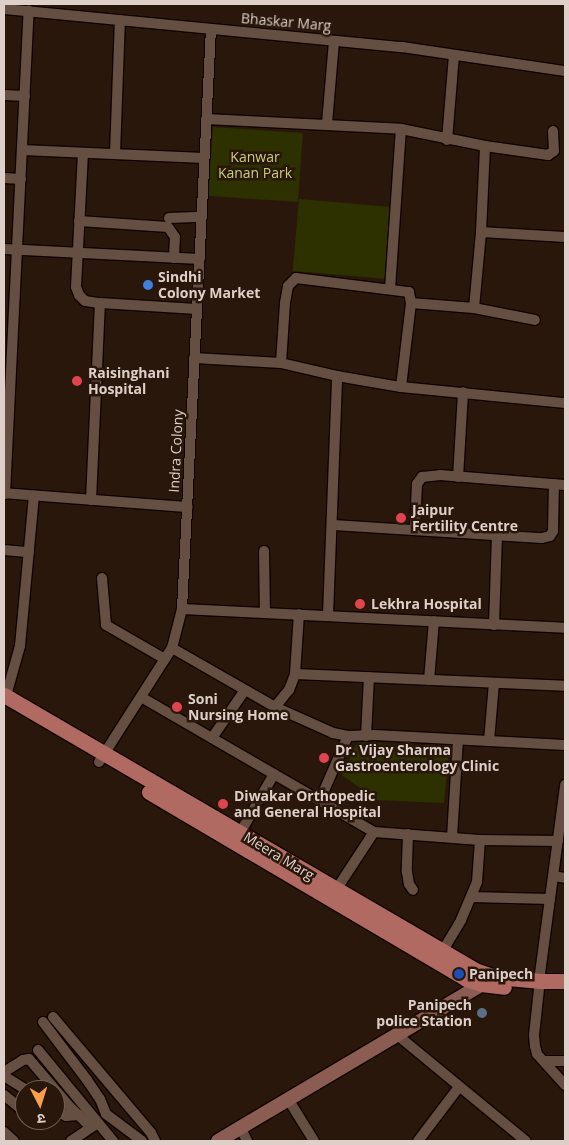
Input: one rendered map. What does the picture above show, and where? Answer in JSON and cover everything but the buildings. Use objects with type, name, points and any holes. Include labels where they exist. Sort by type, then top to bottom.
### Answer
[{"type":"main road","name":"Meera Marg","points":[[4,699],[458,974],[481,984],[539,985],[565,981]]},
{"type":"main road","name":"Meera Marg","points":[[102,758],[240,834],[477,972],[565,991]]},
{"type":"street","name":"Bhaskar Marg","points":[[4,9],[334,40],[565,71]]},
{"type":"street","points":[[29,11],[17,249],[8,319],[4,494],[187,507]]},
{"type":"street","points":[[115,154],[120,20]]},
{"type":"street","name":"Indra Colony","points":[[102,758],[172,648],[182,609],[211,29]]},
{"type":"street","points":[[326,124],[334,40]]},
{"type":"street","points":[[448,140],[454,55]]},
{"type":"street","points":[[4,94],[25,96]]},
{"type":"street","points":[[206,119],[401,129],[448,140],[548,155],[554,151],[554,131]]},
{"type":"street","points":[[390,289],[401,129]]},
{"type":"street","points":[[474,308],[481,232],[485,146]]},
{"type":"street","points":[[22,150],[204,158]]},
{"type":"street","points":[[83,153],[76,288],[78,295],[85,301],[100,303],[197,309]]},
{"type":"street","points":[[4,178],[21,179]]},
{"type":"street","points":[[169,218],[202,217]]},
{"type":"street","points":[[79,221],[168,227],[175,237],[174,258]]},
{"type":"street","points":[[481,232],[565,237]]},
{"type":"street","points":[[4,248],[200,259]]},
{"type":"street","points":[[281,362],[288,286],[296,278],[409,292],[411,303],[401,387]]},
{"type":"street","points":[[91,500],[100,303]]},
{"type":"street","points":[[411,303],[474,308],[535,320]]},
{"type":"street","points":[[194,358],[281,362],[337,376],[401,387],[565,403]]},
{"type":"street","points":[[328,615],[337,376]]},
{"type":"street","points":[[458,477],[463,392]]},
{"type":"street","points":[[415,530],[417,484],[422,477],[458,477],[565,485]]},
{"type":"street","points":[[332,526],[542,538],[550,536],[553,532],[554,484]]},
{"type":"street","points":[[4,699],[20,646],[34,496]]},
{"type":"street","points":[[494,625],[497,536]]},
{"type":"street","points":[[4,550],[29,552]]},
{"type":"street","points":[[264,551],[265,612]]},
{"type":"street","points":[[102,578],[106,625],[165,659]]},
{"type":"street","points":[[182,609],[565,628]]},
{"type":"street","points":[[275,707],[289,690],[295,674],[299,614]]},
{"type":"street","points":[[428,680],[434,622]]},
{"type":"street","points":[[172,648],[275,707],[333,734],[565,745]]},
{"type":"street","points":[[295,674],[565,686]]},
{"type":"street","points":[[366,736],[369,677]]},
{"type":"street","points":[[490,741],[494,683]]},
{"type":"street","points":[[212,738],[245,690]]},
{"type":"street","points":[[141,697],[374,832],[480,840],[558,841]]},
{"type":"street","points":[[320,800],[348,736]]},
{"type":"street","points":[[452,838],[458,740]]},
{"type":"street","points":[[240,834],[274,774]]},
{"type":"street","points":[[565,785],[534,1035],[537,1054],[565,1085]]},
{"type":"street","points":[[336,890],[374,832]]},
{"type":"street","points":[[408,834],[407,872],[409,884],[413,890]]},
{"type":"street","points":[[442,952],[461,920],[479,872],[480,840]]},
{"type":"street","points":[[553,876],[565,878]]},
{"type":"street","points":[[470,897],[550,899]]},
{"type":"street","points":[[218,1141],[396,1034],[496,977]]},
{"type":"street","points":[[53,1017],[152,1133],[155,1141]]},
{"type":"street","points":[[43,1022],[87,1080],[100,1099],[106,1114],[142,1141]]},
{"type":"street","points":[[396,1034],[526,1141]]},
{"type":"street","points":[[38,1050],[95,1125]]},
{"type":"street","points":[[15,1082],[4,1074],[23,1060],[28,1059],[79,1115],[95,1125],[113,1141]]},
{"type":"street","points":[[544,1062],[565,1061]]},
{"type":"street","points":[[418,1141],[459,1087]]},
{"type":"street","points":[[4,1095],[15,1104]]},
{"type":"street","points":[[288,1099],[314,1141]]},
{"type":"street","points":[[71,1141],[95,1125],[106,1114]]},
{"type":"street","points":[[65,1115],[79,1115]]},
{"type":"street","points":[[240,1127],[247,1141]]},
{"type":"street","points":[[4,1132],[14,1141]]},
{"type":"green space","name":"Kanwar Kanan Park","points":[[213,127],[303,133],[298,202],[208,196]]},
{"type":"green space","points":[[299,199],[394,207],[387,279],[293,271]]},
{"type":"green space","points":[[358,741],[449,750],[444,803],[376,800],[342,775]]},
{"type":"place","name":"Sindhi Colony Market","points":[[148,285]]},
{"type":"place","name":"Raisinghani Hospital","points":[[77,381]]},
{"type":"place","name":"Jaipur Fertility Centre","points":[[401,518]]},
{"type":"place","name":"Lekhra Hospital","points":[[360,604]]},
{"type":"place","name":"Soni Nursing Home","points":[[177,707]]},
{"type":"place","name":"Dr. Vijay Sharma Gastroenterology Clinic","points":[[324,758]]},
{"type":"place","name":"Diwakar Orthopedic and General Hospital","points":[[223,804]]},
{"type":"place","name":"Panipech","points":[[459,974]]},
{"type":"place","name":"Panipech police Station","points":[[482,1013]]}]
